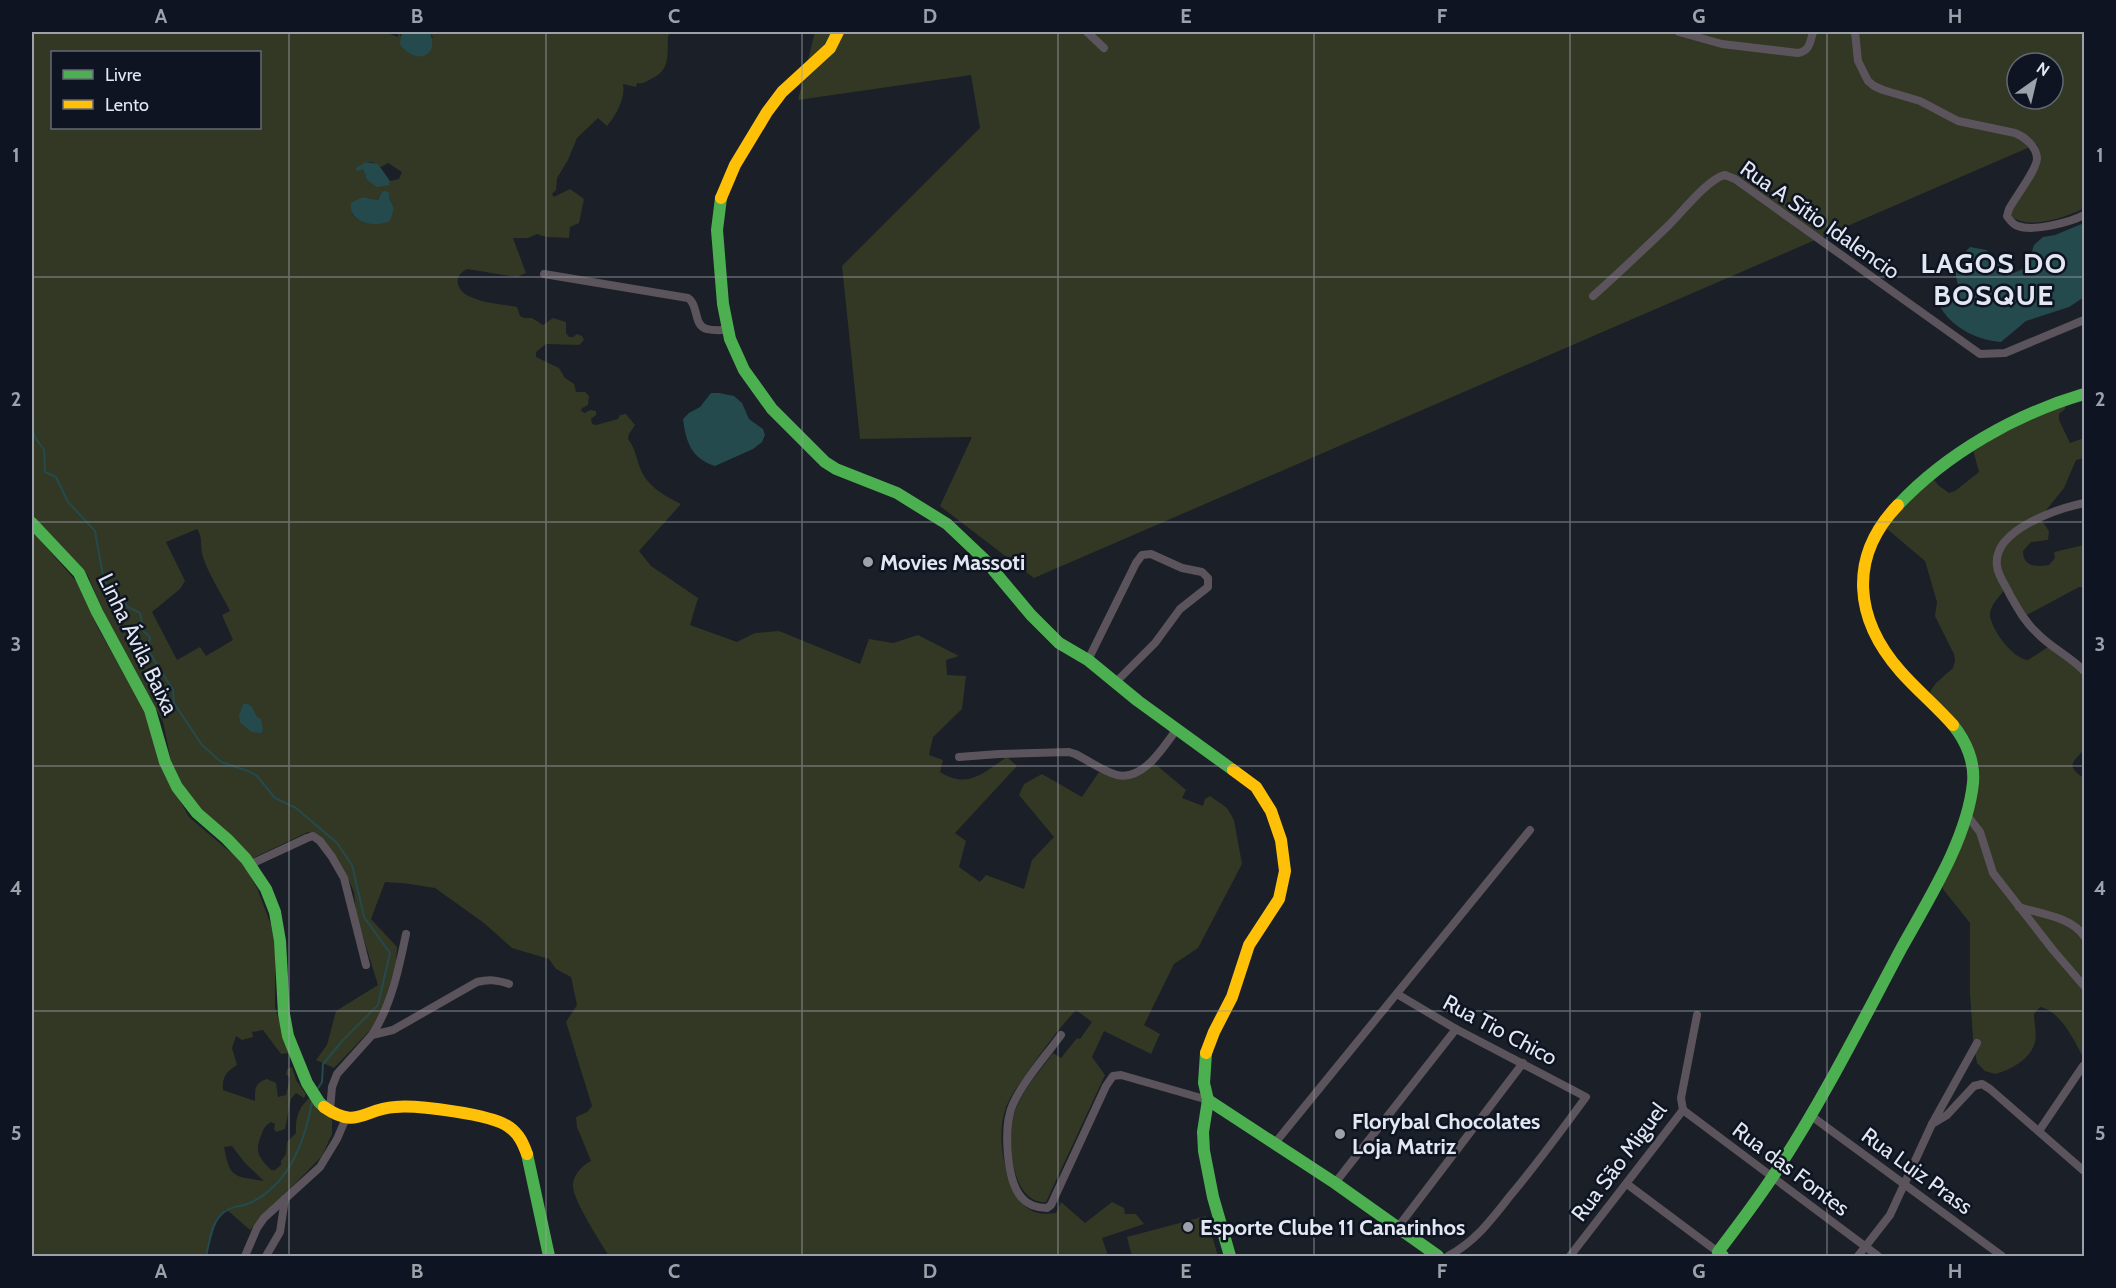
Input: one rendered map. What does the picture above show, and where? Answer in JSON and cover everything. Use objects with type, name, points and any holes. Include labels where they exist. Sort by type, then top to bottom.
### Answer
[{"type":"street","points":[[838,32],[830,48],[782,92],[767,112],[735,165],[720,200],[718,240],[727,330],[736,354],[752,382],[772,410],[814,453],[836,469],[897,493],[947,524],[984,559],[1059,643],[1088,660],[1115,683],[1256,787],[1265,798],[1281,842],[1285,871],[1283,886],[1279,899],[1245,953],[1232,996],[1205,1057],[1204,1087],[1208,1100],[1203,1128],[1208,1172],[1230,1257]]},
{"type":"street","points":[[1087,32],[1104,48]]},
{"type":"street","points":[[1679,32],[1722,44],[1798,53],[1808,48],[1813,32]]},
{"type":"street","points":[[1856,32],[1858,61],[1868,81],[1874,86],[1920,101],[1958,121],[2015,133],[2023,136],[2028,142],[2035,151],[2036,164],[2008,209],[2007,216],[2011,222],[2028,228],[2064,223],[2085,215]]},
{"type":"street","name":"Rua A Sítio Idalencio","points":[[1593,296],[1670,224],[1697,195],[1718,177],[1726,175],[1735,179],[1980,354],[2005,353],[2085,320]]},
{"type":"street","points":[[544,274],[688,298],[694,304],[702,327],[727,330]]},
{"type":"street","points":[[1627,1184],[1718,1255],[1773,1177],[1810,1115],[1862,1023],[1939,877],[1966,814],[1973,779],[1969,752],[1962,739],[1948,720],[1889,658],[1868,616],[1862,582],[1866,554],[1886,520],[1905,496],[1928,476],[1997,429],[2022,416],[2085,394]]},
{"type":"street","points":[[2085,503],[2056,511],[2011,534],[1999,551],[1996,568],[2023,617],[2039,636],[2085,671]]},
{"type":"street","name":"Linha Ávila Baixa","points":[[32,523],[68,560],[85,583],[96,612],[150,710],[156,723],[165,760],[185,799],[194,811],[229,841],[251,864],[270,897],[282,939],[284,1016],[287,1030],[306,1084],[325,1107],[346,1118]]},
{"type":"street","points":[[1088,660],[1142,555],[1151,554],[1182,568],[1205,574],[1208,578],[1208,586],[1180,609],[1155,643],[1115,683]]},
{"type":"street","points":[[959,757],[1069,752],[1119,776],[1128,775],[1139,772],[1148,765],[1177,729]]},
{"type":"street","points":[[1966,814],[1980,832],[1993,873],[2085,986]]},
{"type":"street","points":[[1275,1143],[1530,830]]},
{"type":"street","points":[[251,864],[313,836],[320,841],[332,857],[348,889],[351,910],[366,964]]},
{"type":"street","points":[[2019,907],[2071,924],[2079,928],[2085,936]]},
{"type":"street","points":[[325,1107],[337,1074],[380,1023],[400,964],[405,934]]},
{"type":"street","points":[[372,1035],[393,1030],[477,982],[498,980],[509,984]]},
{"type":"street","name":"Rua Tio Chico","points":[[1397,994],[1456,1029],[1586,1097],[1534,1167],[1478,1235],[1465,1247],[1448,1257]]},
{"type":"street","name":"Rua São Miguel","points":[[1572,1256],[1683,1110],[1681,1098],[1697,1015]]},
{"type":"street","points":[[1335,1184],[1456,1029]]},
{"type":"street","points":[[1061,1035],[1012,1104],[1007,1124],[1008,1156],[1015,1185],[1023,1199],[1034,1206],[1047,1208],[1054,1201],[1106,1086],[1113,1076],[1121,1075],[1208,1100],[1275,1143],[1438,1257]]},
{"type":"street","points":[[1858,1257],[1890,1215],[1932,1124],[1977,1043]]},
{"type":"street","points":[[1398,1227],[1523,1063]]},
{"type":"street","points":[[2038,1131],[2083,1066]]},
{"type":"street","points":[[1932,1124],[1947,1115],[1974,1086],[1982,1084],[2085,1171]]},
{"type":"street","points":[[245,1257],[257,1228],[320,1167],[337,1139],[346,1118],[363,1116],[394,1107],[493,1120],[507,1125],[519,1135],[531,1169],[542,1235],[549,1257]]},
{"type":"street","name":"Rua das Fontes","points":[[1683,1110],[1878,1257]]},
{"type":"street","name":"Rua Luiz Prass","points":[[1810,1115],[1905,1183],[2002,1257]]},
{"type":"street","points":[[266,1257],[280,1232],[285,1199]]},
{"type":"shaded area","points":[[32,32],[384,32],[398,37],[399,32],[402,32],[400,36],[433,38],[430,32],[671,32],[668,36],[667,61],[662,71],[646,82],[637,83],[636,87],[623,84],[622,100],[610,122],[607,126],[598,118],[577,138],[557,178],[556,190],[552,194],[554,197],[570,189],[584,199],[579,223],[570,227],[569,238],[537,234],[528,238],[513,238],[526,273],[517,277],[467,269],[461,273],[458,284],[466,295],[517,307],[520,316],[532,318],[543,325],[553,318],[566,322],[566,333],[569,337],[577,334],[582,336],[584,340],[579,345],[546,344],[536,352],[536,357],[559,368],[565,378],[574,384],[576,392],[585,392],[589,396],[588,405],[581,411],[585,413],[590,410],[596,411],[596,415],[591,419],[592,424],[618,419],[620,415],[626,414],[635,425],[628,439],[644,476],[658,490],[681,504],[639,551],[651,566],[698,598],[690,625],[737,642],[755,633],[779,631],[860,664],[869,639],[893,643],[918,635],[959,656],[946,660],[947,675],[966,676],[962,709],[933,737],[929,755],[943,760],[940,772],[959,779],[975,777],[1007,757],[1017,766],[955,833],[966,841],[959,867],[980,882],[986,875],[1024,889],[1032,860],[1054,837],[1019,795],[1024,784],[1042,774],[1082,797],[1099,772],[1118,779],[1154,763],[1186,790],[1182,798],[1203,806],[1205,799],[1210,796],[1227,808],[1234,820],[1242,864],[1198,948],[1174,964],[1144,1025],[1160,1034],[1151,1054],[1104,1031],[1092,1057],[1105,1075],[1046,1202],[1034,1200],[1024,1192],[1018,1179],[1011,1149],[1013,1119],[1023,1094],[1053,1053],[1061,1058],[1077,1038],[1080,1039],[1092,1022],[1076,1010],[1018,1085],[1003,1117],[1001,1138],[1006,1169],[1017,1195],[1030,1210],[1048,1214],[1056,1213],[1061,1202],[1085,1223],[1112,1202],[1124,1208],[1125,1214],[1136,1214],[1144,1224],[1102,1238],[1108,1256],[609,1256],[587,1220],[573,1189],[577,1173],[591,1161],[577,1127],[576,1117],[587,1112],[592,1106],[566,1022],[577,1005],[571,977],[556,969],[549,959],[512,948],[484,923],[435,888],[385,882],[371,919],[397,947],[396,963],[379,1021],[334,1068],[316,1060],[327,1045],[336,1011],[378,985],[356,914],[354,892],[347,876],[316,835],[308,832],[251,859],[201,811],[186,792],[171,761],[163,722],[103,611],[88,576],[32,516]],"holes":[[[366,162],[372,162],[381,167],[388,163],[402,172],[399,179],[390,181],[389,185],[367,180],[363,168]],[[382,192],[394,208],[366,223],[352,214],[363,197],[378,200]],[[197,529],[207,567],[230,611],[222,615],[233,640],[206,656],[200,647],[177,660],[152,612],[180,589],[185,581],[166,542]]]},
{"type":"shaded area","points":[[402,32],[430,32],[432,48],[429,53],[418,56],[406,51],[400,44]]},
{"type":"shaded area","points":[[815,32],[2084,32],[2084,208],[2047,221],[2027,222],[2012,216],[2012,211],[2039,167],[2041,160],[2037,144],[1034,578],[940,506],[972,437],[860,439],[842,266],[980,128],[971,75],[798,100]]},
{"type":"shaded area","points":[[366,162],[378,164],[390,181],[389,185],[377,187],[367,180],[363,169],[357,171],[356,168]]},
{"type":"shaded area","points":[[385,191],[389,193],[389,199],[394,208],[390,221],[370,224],[354,215],[351,203],[363,197],[378,200]]},
{"type":"shaded area","points":[[2084,223],[2084,297],[2069,307],[2026,321],[2001,342],[1965,331],[1950,320],[1939,305],[1943,300],[1949,300],[1959,290],[1955,272],[1964,263],[1963,254],[1970,247],[1986,250],[2014,273],[2027,267],[2034,245],[2043,237],[2055,235]]},
{"type":"shaded area","points":[[711,393],[734,396],[742,403],[749,419],[763,429],[765,435],[762,442],[753,449],[715,466],[695,454],[688,442],[683,419],[700,407]]},
{"type":"shaded area","points":[[2065,400],[2065,409],[2059,414],[2059,420],[2070,443],[2084,438],[2084,458],[2076,460],[2064,488],[2040,518],[2049,531],[2048,540],[2031,542],[2023,551],[2028,563],[2044,566],[2049,565],[2055,558],[2054,552],[2084,545],[2084,587],[2079,587],[2023,617],[2006,588],[1994,603],[1990,613],[1993,626],[2003,642],[2022,659],[2028,660],[2048,647],[2084,671],[2084,750],[2074,761],[2073,767],[2084,778],[2084,1059],[2061,1021],[2048,1010],[2040,1007],[2034,1014],[2036,1039],[2029,1054],[2014,1067],[1995,1074],[1985,1071],[1977,1063],[1973,1039],[1970,993],[1970,923],[1943,889],[1942,881],[1966,814],[1969,752],[1928,699],[1936,683],[1953,668],[1954,654],[1935,616],[1937,602],[1925,561],[1887,529],[1886,520],[1933,478],[1949,493],[1955,491],[1979,472],[1972,446]]},
{"type":"shaded area","points":[[32,531],[76,581],[99,630],[144,709],[162,769],[189,817],[246,868],[257,888],[271,925],[275,946],[275,1007],[289,1053],[281,1054],[263,1030],[252,1032],[253,1037],[242,1040],[236,1036],[232,1048],[237,1065],[226,1075],[223,1090],[255,1101],[256,1087],[267,1079],[276,1083],[278,1097],[286,1095],[290,1078],[286,1074],[287,1069],[292,1067],[296,1080],[306,1094],[304,1098],[296,1093],[291,1099],[285,1129],[276,1132],[275,1124],[271,1122],[263,1131],[258,1149],[263,1161],[271,1170],[281,1165],[286,1154],[287,1142],[296,1133],[299,1113],[310,1097],[332,1119],[332,1134],[322,1156],[250,1230],[226,1209],[216,1219],[206,1256],[32,1256]],"holes":[[[232,1146],[245,1163],[264,1181],[246,1178],[231,1171],[224,1147]]]},
{"type":"shaded area","points":[[243,704],[252,707],[257,717],[261,719],[263,730],[261,733],[251,732],[240,722],[239,716]]},
{"type":"shaded area","name":"Esporte Clube 11 Canarinhos","points":[[1206,1216],[1218,1256],[1132,1256],[1127,1237]]},
{"type":"waterway","points":[[32,413],[34,436],[44,450],[45,472],[56,477],[68,502],[95,531],[104,581],[128,607],[140,613],[142,622],[139,627],[150,637],[148,650],[173,690],[174,703],[202,745],[221,762],[257,776],[275,798],[296,808],[337,843],[352,865],[364,917],[390,953],[378,1005],[323,1064],[322,1082],[316,1091]]},
{"type":"waterway","points":[[206,1256],[214,1225],[223,1213],[248,1204],[265,1194],[286,1172],[300,1146],[312,1102]]},
{"type":"traffic: fast","points":[[721,198],[717,230],[723,304],[730,339],[744,370],[772,409],[825,462],[836,469],[897,493],[947,524],[984,559],[1031,615],[1059,643],[1088,660],[1138,701],[1233,770]]},
{"type":"traffic: fast","points":[[1898,505],[1917,486],[1960,452],[2033,412],[2084,394]]},
{"type":"traffic: fast","points":[[32,523],[79,573],[97,612],[150,710],[165,762],[177,787],[197,813],[246,859],[266,889],[275,912],[280,941],[284,1014],[288,1036],[307,1083],[324,1107]]},
{"type":"traffic: fast","points":[[1723,1256],[1718,1252],[1772,1178],[1827,1087],[1955,848],[1969,804],[1973,767],[1969,752],[1953,725]]},
{"type":"traffic: fast","points":[[1206,1053],[1204,1083],[1208,1100],[1203,1132],[1204,1151],[1213,1197],[1230,1256]]},
{"type":"traffic: fast","points":[[1208,1100],[1335,1183],[1438,1256]]},
{"type":"traffic: fast","points":[[527,1154],[549,1256]]},
{"type":"traffic: slow","points":[[721,198],[735,165],[767,112],[782,92],[830,48],[838,32]]},
{"type":"traffic: slow","points":[[1898,505],[1882,525],[1871,546],[1865,567],[1863,588],[1866,610],[1885,652],[1907,679],[1953,725]]},
{"type":"traffic: slow","points":[[1206,1053],[1232,997],[1249,945],[1279,899],[1285,871],[1281,840],[1271,811],[1256,787],[1233,770]]},
{"type":"traffic: slow","points":[[324,1107],[335,1114],[353,1118],[395,1107],[471,1114],[500,1122],[509,1127],[520,1139],[527,1154]]},
{"type":"place","name":"Movies Massoti","points":[[868,562]]},
{"type":"place","name":"Florybal Chocolates Loja Matriz","points":[[1340,1134]]},
{"type":"place","name":"Esporte Clube 11 Canarinhos","points":[[1188,1227]]},
{"type":"district","name":"LAGOS DO BOSQUE","points":[[1994,279]]}]
